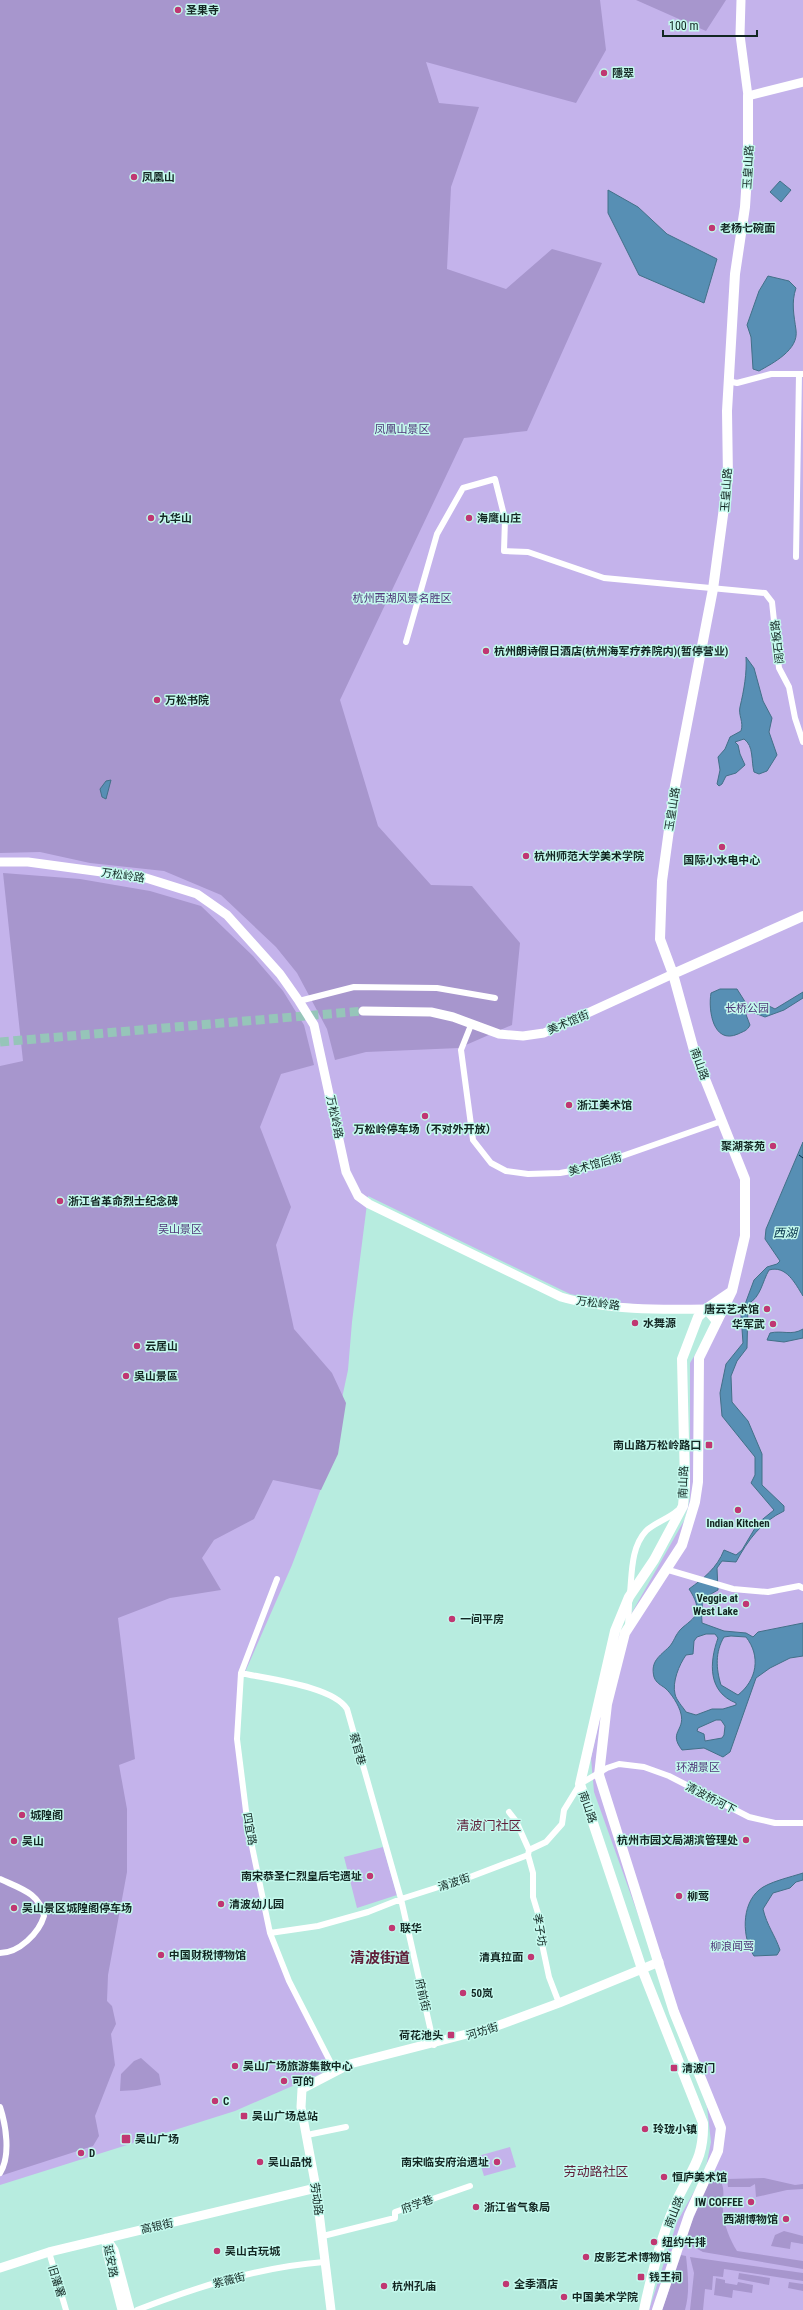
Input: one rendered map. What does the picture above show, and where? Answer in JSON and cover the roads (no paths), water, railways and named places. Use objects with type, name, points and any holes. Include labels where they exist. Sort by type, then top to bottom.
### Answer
[{"type":"main road","name":"玉皇山路","points":[[673,974],[660,939],[662,881],[675,786],[713,589],[728,478],[726,411],[735,274],[745,207],[750,116],[748,96]]},
{"type":"main road","points":[[673,974],[803,916]]},
{"type":"main road","name":"南山路","points":[[657,2310],[689,2215],[718,2151],[720,2128],[674,2012],[599,1775],[607,1704],[625,1633],[665,1569],[682,1545],[695,1502],[698,1482],[699,1358],[732,1291],[745,1236],[745,1179],[695,1054],[673,974]]},
{"type":"main road","name":"南山路","points":[[644,2310],[653,2268],[678,2198],[696,2166],[704,2142],[703,2123],[642,1969],[580,1784],[615,1631],[629,1597],[654,1560],[683,1506],[685,1483],[682,1359],[698,1318],[706,1309],[732,1291]]},
{"type":"street","name":"玉皇山路","points":[[740,2],[740,35],[748,96]]},
{"type":"street","points":[[748,96],[803,82]]},
{"type":"street","points":[[728,381],[737,383],[771,374],[801,374],[796,557]]},
{"type":"street","name":"阔石板路","points":[[406,642],[437,534],[463,488],[495,479],[505,519],[504,551],[528,552],[604,578],[766,593],[772,602],[779,668],[789,687],[795,718],[803,742]]},
{"type":"street","name":"万松岭路","points":[[0,862],[28,862],[146,878],[197,894],[214,904],[232,920],[280,974],[314,1025],[346,1172],[358,1196],[369,1204],[561,1297],[600,1305],[706,1309]]},
{"type":"street","name":"美术馆街","points":[[363,1011],[432,1012],[453,1017],[471,1025],[499,1034],[523,1036],[544,1033],[673,974]]},
{"type":"street","points":[[299,1001],[354,987],[437,988],[495,998]]},
{"type":"street","name":"美术馆后街","points":[[471,1025],[461,1050],[473,1140],[491,1163],[506,1170],[528,1174],[560,1173],[588,1168],[722,1121]]},
{"type":"street","points":[[706,1309],[717,1322]]},
{"type":"street","points":[[628,1628],[629,1597],[637,1543],[646,1530],[670,1518],[683,1506]]},
{"type":"street","points":[[665,1569],[733,1590],[768,1592],[799,1586],[803,1588]]},
{"type":"street","name":"四宜路","points":[[277,1579],[241,1673],[237,1738],[248,1827],[270,1933],[289,1982],[335,2070]]},
{"type":"street","name":"蔡官巷","points":[[241,1673],[316,1690],[343,1702],[350,1720],[401,1899]]},
{"type":"street","name":"清波桥河下","points":[[599,1775],[607,1768],[619,1764],[644,1767],[669,1776],[749,1817],[775,1823],[803,1823]]},
{"type":"street","points":[[580,1784],[599,1775]]},
{"type":"street","name":"清波街","points":[[270,1933],[318,1926],[368,1912],[401,1899],[470,1877],[528,1853],[546,1842],[562,1824],[564,1810],[580,1784]]},
{"type":"street","name":"孝子坊","points":[[509,1812],[516,1821],[528,1853],[533,1874],[533,1897],[540,1920],[542,1944],[549,1977],[559,2004]]},
{"type":"street","points":[[0,1878],[34,1895],[40,1901],[44,1916],[37,1931],[22,1945],[13,1951],[0,1953]]},
{"type":"street","name":"府前街","points":[[401,1899],[434,2045]]},
{"type":"street","name":"河坊街","points":[[302,2089],[335,2070],[350,2064],[434,2045],[494,2027],[559,2004],[659,1962]]},
{"type":"street","name":"劳动路","points":[[302,2089],[301,2107],[316,2188],[331,2310]]},
{"type":"street","points":[[0,2107],[5,2138],[5,2159],[0,2173]]},
{"type":"street","points":[[307,2135],[346,2127]]},
{"type":"street","name":"府学巷","points":[[323,2236],[395,2218],[395,2212],[470,2186]]},
{"type":"street","name":"高银街","points":[[0,2268],[48,2252],[316,2188]]},
{"type":"street","name":"延安路","points":[[106,2238],[107,2252],[122,2310]]},
{"type":"street","name":"延安路","points":[[106,2238],[114,2250],[130,2310]]},
{"type":"street","name":"旧藩署","points":[[48,2252],[66,2310]]},
{"type":"street","name":"紫薇街","points":[[137,2310],[190,2289],[286,2265],[324,2262]]},
{"type":"water","points":[[780,181],[791,190],[781,202],[770,192]]},
{"type":"water","points":[[608,190],[638,207],[667,234],[717,259],[704,303],[639,275],[608,213]]},
{"type":"water","points":[[768,276],[789,281],[796,288],[793,304],[796,337],[789,350],[784,355],[759,371],[753,369],[751,337],[747,325],[759,291]]},
{"type":"water","points":[[746,657],[754,668],[763,701],[772,718],[769,732],[777,755],[767,771],[759,774],[754,772],[751,750],[747,742],[744,739],[735,742],[738,745],[745,765],[736,773],[726,776],[722,784],[719,786],[717,784],[720,770],[718,757],[725,749],[730,737],[741,731],[742,728],[740,710],[745,682]]},
{"type":"water","points":[[111,780],[106,799],[102,797],[100,789],[106,781]]},
{"type":"water","points":[[720,989],[737,989],[749,1008],[765,1004],[775,1009],[803,992],[803,998],[784,1010],[765,1017],[752,1012],[745,1012],[750,1025],[749,1027],[738,1034],[730,1036],[723,1035],[718,1030],[714,1024],[710,1008],[711,993]]},
{"type":"water","name":"西湖","points":[[803,1142],[803,1296],[789,1276],[780,1270],[769,1270],[759,1293],[748,1304],[747,1348],[737,1361],[731,1376],[732,1402],[748,1421],[762,1454],[762,1485],[784,1506],[784,1511],[768,1521],[756,1532],[745,1546],[736,1562],[722,1561],[717,1568],[718,1590],[702,1599],[702,1623],[724,1631],[746,1633],[753,1637],[758,1632],[803,1623],[803,1656],[790,1658],[770,1668],[756,1678],[730,1752],[723,1757],[704,1748],[682,1750],[676,1739],[682,1720],[680,1711],[677,1703],[670,1693],[655,1679],[653,1667],[659,1656],[671,1645],[679,1631],[696,1615],[696,1603],[689,1589],[705,1577],[714,1567],[724,1550],[736,1555],[742,1550],[758,1523],[774,1510],[751,1483],[755,1475],[755,1457],[722,1416],[720,1393],[726,1364],[743,1343],[741,1315],[754,1280],[767,1267],[777,1264],[780,1261],[765,1239],[766,1229]],"holes":[[[706,1634],[715,1634],[718,1638],[713,1657],[713,1676],[720,1692],[736,1703],[736,1705],[723,1709],[712,1709],[696,1715],[686,1712],[677,1699],[674,1689],[677,1674],[686,1655],[693,1654],[694,1641],[697,1637]],[[724,1637],[746,1637],[751,1644],[755,1660],[753,1675],[738,1695],[721,1685],[718,1673],[717,1661],[721,1643]],[[716,1720],[721,1720],[725,1726],[724,1735],[722,1738],[705,1741],[704,1734],[697,1731],[698,1728]]]},
{"type":"water","points":[[803,1329],[803,1338],[784,1342],[767,1340],[770,1333],[791,1333]]},
{"type":"water","points":[[803,1873],[803,1880],[796,1882],[790,1888],[773,1893],[763,1909],[780,1950],[777,1955],[754,1956],[747,1940],[745,1922],[746,1913],[753,1896],[763,1887]]},
{"type":"tunnel","points":[[0,1042],[363,1011]]},
{"type":"place","name":"圣果寺","points":[[178,10]]},
{"type":"place","name":"隱翠","points":[[604,73]]},
{"type":"place","name":"凤凰山","points":[[134,177]]},
{"type":"place","name":"老杨七碗面","points":[[712,228]]},
{"type":"place","name":"九华山","points":[[151,518]]},
{"type":"place","name":"海鹰山庄","points":[[469,518]]},
{"type":"place","name":"杭州朗诗假日酒店(杭州海军疗养院内)(暂停营业)","points":[[486,651]]},
{"type":"place","name":"万松书院","points":[[157,700]]},
{"type":"place","name":"国际小水电中心","points":[[722,847]]},
{"type":"place","name":"杭州师范大学美术学院","points":[[526,856]]},
{"type":"place","name":"浙江美术馆","points":[[569,1105]]},
{"type":"place","name":"万松岭停车场（不对外开放）","points":[[425,1116]]},
{"type":"place","name":"聚湖茶苑","points":[[773,1146]]},
{"type":"place","name":"浙江省革命烈士纪念碑","points":[[60,1201]]},
{"type":"place","name":"唐云艺术馆","points":[[767,1309]]},
{"type":"place","name":"水舞源","points":[[635,1323]]},
{"type":"place","name":"华军武","points":[[773,1324]]},
{"type":"place","name":"云居山","points":[[137,1346]]},
{"type":"place","name":"吳山景區","points":[[126,1376]]},
{"type":"place","name":"南山路万松岭路口","points":[[709,1445]]},
{"type":"place","name":"Indian Kitchen","points":[[738,1510]]},
{"type":"place","name":"Veggie at West Lake","points":[[746,1604]]},
{"type":"place","name":"一间平房","points":[[452,1619]]},
{"type":"place","name":"城隍阁","points":[[22,1815]]},
{"type":"place","name":"杭州市园文局湖滨管理处","points":[[746,1840]]},
{"type":"place","name":"吴山","points":[[14,1841]]},
{"type":"place","name":"南宋恭圣仁烈皇后宅遗址","points":[[370,1876]]},
{"type":"place","name":"柳莺","points":[[679,1896]]},
{"type":"place","name":"清波幼儿园","points":[[221,1904]]},
{"type":"place","name":"吴山景区城隍阁停车场","points":[[14,1908]]},
{"type":"place","name":"联华","points":[[392,1928]]},
{"type":"place","name":"中国财税博物馆","points":[[161,1955]]},
{"type":"place","name":"清真拉面","points":[[531,1957]]},
{"type":"place","name":"50岚","points":[[463,1993]]},
{"type":"place","name":"荷花池头","points":[[451,2035]]},
{"type":"place","name":"吴山广场旅游集散中心","points":[[235,2066]]},
{"type":"place","name":"清波门","points":[[674,2068]]},
{"type":"place","name":"可的","points":[[284,2081]]},
{"type":"place","name":"C","points":[[215,2101]]},
{"type":"place","name":"吴山广场总站","points":[[244,2116]]},
{"type":"place","name":"玲珑小镇","points":[[645,2129]]},
{"type":"place","name":"吴山广场","points":[[126,2139]]},
{"type":"place","name":"D","points":[[81,2153]]},
{"type":"place","name":"吴山品悦","points":[[260,2162]]},
{"type":"place","name":"南宋临安府治遗址","points":[[497,2162]]},
{"type":"place","name":"恒庐美术馆","points":[[664,2177]]},
{"type":"place","name":"IW COFFEE","points":[[751,2202]]},
{"type":"place","name":"浙江省气象局","points":[[476,2207]]},
{"type":"place","name":"西湖博物馆","points":[[786,2219]]},
{"type":"place","name":"纽约牛排","points":[[654,2242]]},
{"type":"place","name":"吴山古玩城","points":[[217,2251]]},
{"type":"place","name":"皮影艺术博物馆","points":[[586,2257]]},
{"type":"place","name":"钱王祠","points":[[641,2277]]},
{"type":"place","name":"全季酒店","points":[[506,2284]]},
{"type":"place","name":"杭州孔庙","points":[[384,2286]]},
{"type":"place","name":"中国美术学院","points":[[564,2297]]},
{"type":"district","name":"清波门社区","points":[[489,1825]]},
{"type":"district","name":"清波街道","points":[[380,1958]]},
{"type":"district","name":"劳动路社区","points":[[596,2171]]},
{"type":"park label","name":"凤凰山景区","points":[[402,429]]},
{"type":"park label","name":"杭州西湖风景名胜区","points":[[402,598]]},
{"type":"park label","name":"长桥公园","points":[[747,1008]]},
{"type":"park label","name":"吴山景区","points":[[180,1229]]},
{"type":"park label","name":"环湖景区","points":[[698,1767]]},
{"type":"park label","name":"柳浪闻莺","points":[[732,1946]]}]
